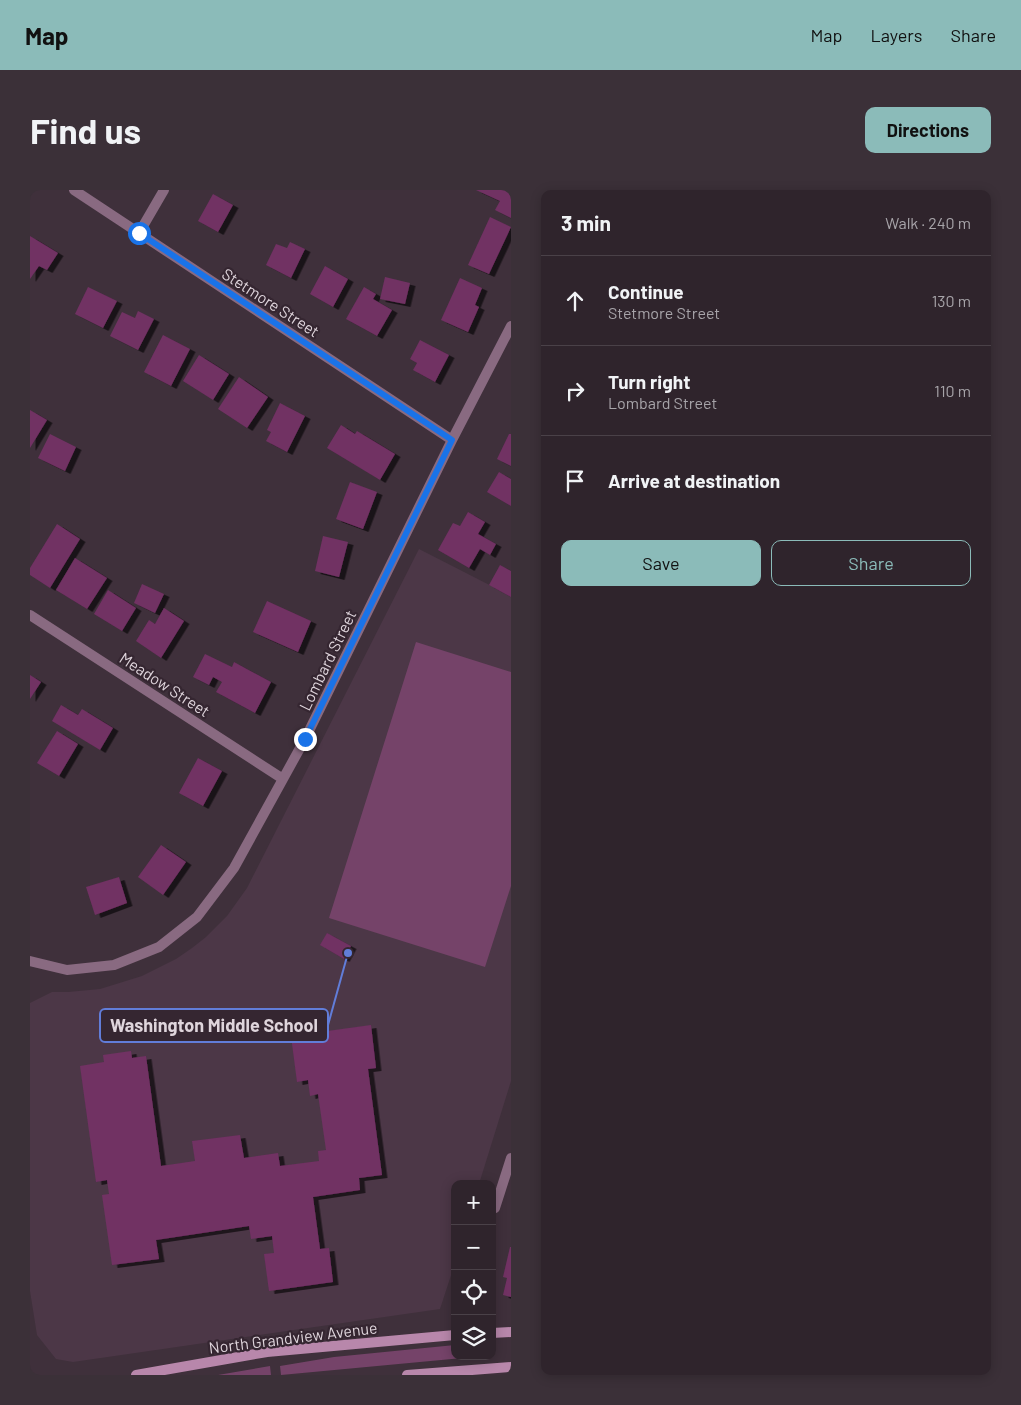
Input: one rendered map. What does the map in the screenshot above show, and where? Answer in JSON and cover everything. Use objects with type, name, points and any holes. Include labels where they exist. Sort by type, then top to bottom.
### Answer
[{"type":"main road","points":[[496,1333],[511,1332]]},
{"type":"main road","name":"North Grandview Avenue","points":[[136,1375],[267,1352],[451,1335]]},
{"type":"main road","points":[[407,1375],[511,1368]]},
{"type":"street","name":"Stetmore Street","points":[[74,190],[452,440]]},
{"type":"street","points":[[139,233],[164,190]]},
{"type":"street","name":"Lombard Street","points":[[30,961],[67,970],[114,965],[159,947],[197,917],[234,868],[305,739],[452,440],[511,326]]},
{"type":"street","name":"Meadow Street","points":[[30,615],[283,779]]},
{"type":"street","points":[[496,1205],[511,1158]]},
{"type":"shaded area","points":[[419,549],[511,596],[511,1081],[480,1180],[451,1180],[451,1275],[440,1309],[73,1362],[56,1359],[37,1335],[30,1291],[30,1003],[52,992],[100,989],[142,976],[176,959],[206,937],[227,916],[247,888]]},
{"type":"shaded area","points":[[416,642],[511,672],[511,886],[485,967],[329,918]]},
{"type":"shaded area","points":[[451,1345],[451,1359],[281,1375],[280,1366],[334,1357]]},
{"type":"shaded area","points":[[270,1366],[271,1375],[218,1375]]},
{"type":"building","points":[[476,190],[511,190],[511,218],[495,210],[500,201]]},
{"type":"building","points":[[213,194],[233,205],[218,232],[198,221]]},
{"type":"building","points":[[490,217],[511,227],[489,274],[468,265]]},
{"type":"building","points":[[30,236],[58,253],[47,270],[39,266],[30,279]]},
{"type":"building","points":[[290,242],[305,249],[291,278],[266,265],[276,244],[287,248]]},
{"type":"building","points":[[325,266],[348,279],[333,307],[310,294]]},
{"type":"building","points":[[385,277],[410,283],[405,304],[380,299]]},
{"type":"building","points":[[460,278],[482,288],[475,305],[479,307],[468,332],[441,320]]},
{"type":"building","points":[[88,287],[117,301],[103,328],[75,314]]},
{"type":"building","points":[[364,287],[376,294],[373,299],[392,310],[377,336],[346,319]]},
{"type":"building","points":[[138,311],[154,319],[138,350],[110,336],[122,312],[135,318]]},
{"type":"building","points":[[163,335],[190,349],[171,386],[144,372]]},
{"type":"building","points":[[420,340],[449,355],[435,382],[413,370],[417,363],[410,359]]},
{"type":"building","points":[[199,355],[229,374],[213,400],[183,381]]},
{"type":"building","points":[[239,377],[268,397],[247,428],[218,409]]},
{"type":"building","points":[[280,403],[305,416],[287,452],[266,441],[271,432],[267,430]]},
{"type":"building","points":[[30,410],[47,420],[30,448]]},
{"type":"building","points":[[341,425],[355,434],[357,431],[395,454],[380,480],[327,448]]},
{"type":"building","points":[[50,434],[76,447],[65,471],[38,458]]},
{"type":"building","points":[[509,434],[511,434],[511,466],[497,459]]},
{"type":"building","points":[[499,472],[511,479],[511,506],[487,492]]},
{"type":"building","points":[[350,482],[377,492],[363,529],[336,519]]},
{"type":"building","points":[[468,512],[485,522],[478,534],[496,544],[490,555],[480,549],[469,568],[438,550],[453,523],[460,526]]},
{"type":"building","points":[[57,524],[80,539],[50,588],[30,575],[30,568]]},
{"type":"building","points":[[323,536],[348,542],[339,577],[315,571]]},
{"type":"building","points":[[75,558],[107,578],[87,609],[56,590]]},
{"type":"building","points":[[500,565],[511,571],[511,597],[489,585]]},
{"type":"building","points":[[142,584],[164,594],[155,613],[134,603]]},
{"type":"building","points":[[108,590],[136,608],[122,631],[94,614]]},
{"type":"building","points":[[267,601],[311,621],[298,652],[253,632]]},
{"type":"building","points":[[164,608],[184,621],[161,658],[136,641],[149,620],[155,624]]},
{"type":"building","points":[[205,654],[232,667],[234,662],[271,682],[255,713],[216,692],[222,682],[213,677],[209,685],[193,677]]},
{"type":"building","points":[[30,675],[41,682],[30,699]]},
{"type":"building","points":[[61,705],[78,715],[82,709],[113,728],[100,750],[52,721]]},
{"type":"building","points":[[57,731],[78,744],[59,776],[37,763]]},
{"type":"building","points":[[198,758],[222,771],[203,806],[179,793]]},
{"type":"building","points":[[161,845],[186,862],[163,895],[138,877]]},
{"type":"building","points":[[119,877],[127,903],[95,915],[86,887]]},
{"type":"building","points":[[327,933],[351,946],[344,959],[320,945]]},
{"type":"building","points":[[371,1025],[376,1068],[368,1069],[382,1175],[359,1178],[360,1190],[313,1197],[320,1249],[329,1248],[333,1282],[269,1291],[264,1254],[274,1253],[272,1236],[251,1239],[249,1226],[156,1240],[159,1259],[112,1265],[102,1195],[109,1194],[107,1180],[96,1182],[80,1066],[104,1062],[103,1055],[131,1051],[132,1058],[146,1056],[161,1166],[195,1161],[192,1141],[240,1135],[244,1158],[278,1153],[280,1166],[319,1161],[318,1151],[326,1150],[318,1094],[310,1096],[308,1080],[297,1082],[291,1036]]},
{"type":"building","points":[[510,1247],[511,1297],[503,1295],[507,1278],[503,1277]]},
{"type":"place","name":"Washington Middle School","points":[[348,953]]},
{"type":"route","points":[[139,233],[452,440],[305,739]]}]
